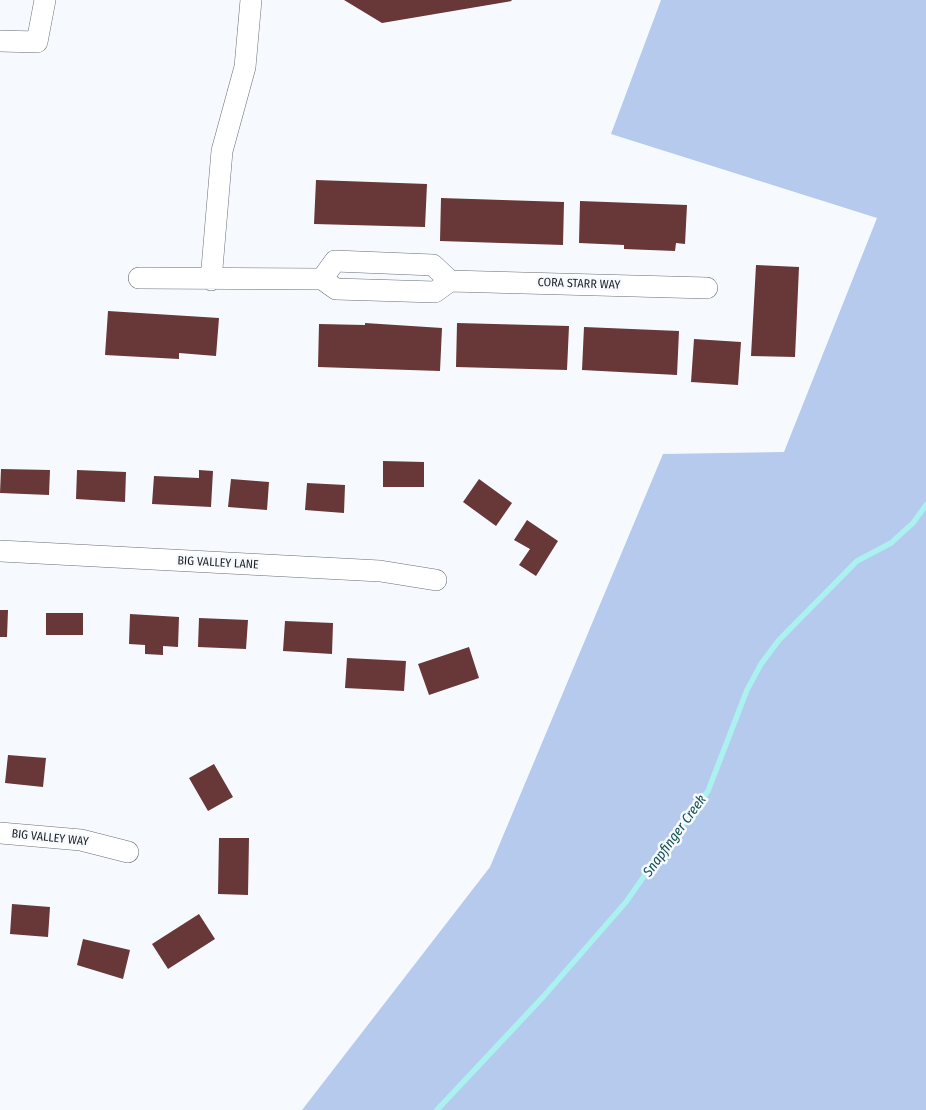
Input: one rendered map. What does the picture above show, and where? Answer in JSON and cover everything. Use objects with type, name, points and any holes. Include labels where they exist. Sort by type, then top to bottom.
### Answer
[{"type":"street","points":[[0,41],[37,42],[45,0]]},
{"type":"street","points":[[211,280],[222,151],[245,66],[251,0]]},
{"type":"street","points":[[139,278],[211,280],[322,279],[336,289],[435,292],[450,280],[434,265],[335,261],[322,279]]},
{"type":"street","name":"CORA STARR WAY","points":[[450,280],[707,288]]},
{"type":"street","name":"BIG VALLEY LANE","points":[[0,551],[380,571],[436,580]]},
{"type":"street","name":"BIG VALLEY WAY","points":[[0,833],[81,840],[128,852]]},
{"type":"shaded area","points":[[661,0],[926,0],[926,1110],[302,1110],[490,867],[663,454],[784,452],[877,218],[611,134]]},
{"type":"building","points":[[344,0],[511,0],[512,1],[382,23]]},
{"type":"building","points":[[316,180],[427,184],[425,227],[314,224]]},
{"type":"building","points":[[441,198],[564,202],[563,245],[440,241]]},
{"type":"building","points":[[580,201],[687,205],[685,244],[676,243],[675,251],[624,249],[624,245],[579,243]]},
{"type":"building","points":[[756,265],[799,267],[795,357],[751,356]]},
{"type":"building","points":[[108,311],[219,318],[216,356],[179,353],[179,359],[105,355]]},
{"type":"building","points":[[365,323],[442,328],[440,371],[318,367],[319,324],[365,325]]},
{"type":"building","points":[[457,323],[569,326],[567,370],[456,367]]},
{"type":"building","points":[[584,327],[679,331],[677,375],[582,370]]},
{"type":"building","points":[[694,339],[741,342],[738,385],[691,382]]},
{"type":"building","points":[[383,461],[424,462],[424,487],[383,487]]},
{"type":"building","points":[[1,469],[50,470],[49,495],[0,493]]},
{"type":"building","points":[[77,470],[126,472],[125,502],[76,499]]},
{"type":"building","points":[[199,470],[213,471],[211,507],[152,504],[154,476],[199,478]]},
{"type":"building","points":[[231,479],[269,482],[267,510],[228,507]]},
{"type":"building","points":[[479,479],[512,503],[496,526],[463,502]]},
{"type":"building","points":[[307,483],[345,485],[344,513],[305,510]]},
{"type":"building","points":[[527,520],[558,541],[536,576],[519,565],[530,549],[514,540]]},
{"type":"building","points":[[0,610],[8,610],[7,637],[0,637]]},
{"type":"building","points":[[46,613],[83,613],[83,635],[46,635]]},
{"type":"building","points":[[130,614],[179,617],[178,647],[163,646],[163,655],[145,654],[145,645],[129,644]]},
{"type":"building","points":[[199,618],[248,620],[246,649],[198,647]]},
{"type":"building","points":[[285,621],[333,623],[332,654],[283,651]]},
{"type":"building","points":[[469,647],[479,678],[429,695],[418,664]]},
{"type":"building","points":[[347,658],[406,661],[404,691],[345,688]]},
{"type":"building","points":[[8,755],[46,758],[43,787],[5,783]]},
{"type":"building","points":[[214,764],[233,797],[208,811],[189,778]]},
{"type":"building","points":[[219,838],[249,838],[248,895],[218,894]]},
{"type":"building","points":[[12,904],[50,907],[48,937],[10,934]]},
{"type":"building","points":[[199,914],[215,939],[168,969],[152,944]]},
{"type":"building","points":[[83,939],[130,950],[123,979],[77,965]]},
{"type":"waterway","name":"Snapfinger Creek","points":[[437,1110],[543,997],[626,902],[708,791],[747,690],[761,664],[779,640],[857,561],[891,543],[913,523],[926,505]]}]
